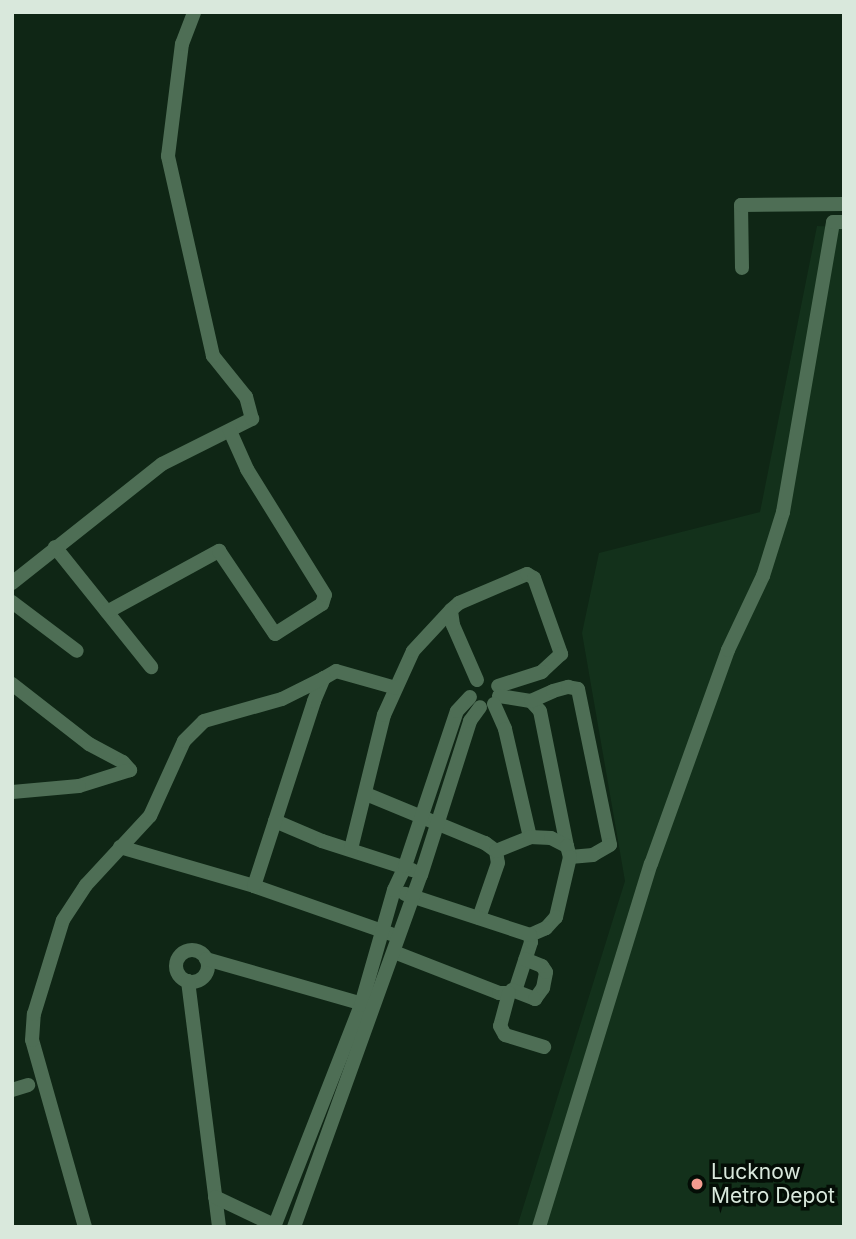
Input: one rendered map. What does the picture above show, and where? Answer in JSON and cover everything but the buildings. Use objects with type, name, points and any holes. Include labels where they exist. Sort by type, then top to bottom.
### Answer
[{"type":"street","points":[[12,583],[162,464],[252,419],[246,397],[213,356],[168,156],[182,44],[194,12]]},
{"type":"street","points":[[742,268],[741,205],[844,204]]},
{"type":"street","points":[[540,1227],[650,864],[728,650],[763,576],[783,512],[833,222],[844,222]]},
{"type":"street","points":[[107,612],[219,551],[275,634],[322,604],[325,595],[247,469],[230,431]]},
{"type":"street","points":[[55,547],[151,667]]},
{"type":"street","points":[[351,849],[384,715],[413,651],[459,603],[527,574],[534,578],[561,654],[542,672],[457,711],[405,866],[394,890],[382,932],[368,1006]]},
{"type":"street","points":[[12,602],[77,651]]},
{"type":"street","points":[[451,610],[453,625],[477,680]]},
{"type":"street","points":[[85,1227],[32,1040],[34,1014],[63,920],[86,885],[150,816],[184,741],[204,721],[282,699],[336,671],[396,688]]},
{"type":"street","points":[[254,886],[314,701],[324,678]]},
{"type":"street","points":[[496,851],[530,837],[551,838],[569,852],[593,855],[610,845],[579,689],[560,689],[531,701],[488,698],[470,687],[477,680],[486,678],[488,698],[505,729],[530,837]]},
{"type":"street","points":[[12,684],[89,744],[123,762],[131,770],[79,786],[12,792]]},
{"type":"street","points":[[294,1227],[358,1031],[394,952],[421,875],[470,721],[488,698]]},
{"type":"street","points":[[394,890],[530,935],[546,928],[556,917],[569,852],[540,712],[531,701]]},
{"type":"street","points":[[366,794],[485,843],[496,851],[498,863],[479,918]]},
{"type":"street","points":[[275,821],[405,866],[421,875]]},
{"type":"street","points":[[120,847],[254,886],[399,937]]},
{"type":"street","points":[[530,935],[525,959],[500,1026],[505,1035],[544,1048]]},
{"type":"street","points":[[219,1227],[188,981],[177,971],[180,957],[193,950],[206,959],[368,1006]]},
{"type":"street","points":[[394,952],[499,993],[511,992],[535,999],[543,988],[546,972],[542,966],[525,959]]},
{"type":"street","points":[[188,981],[203,978],[208,969],[206,959]]},
{"type":"street","points":[[215,1197],[274,1226],[348,1059]]},
{"type":"street","points":[[12,1090],[29,1085]]},
{"type":"shaded area","points":[[817,226],[844,227],[844,1227],[517,1227],[625,881],[582,633],[599,553],[760,512]]},
{"type":"place","name":"Lucknow Metro Depot","points":[[697,1184]]}]
